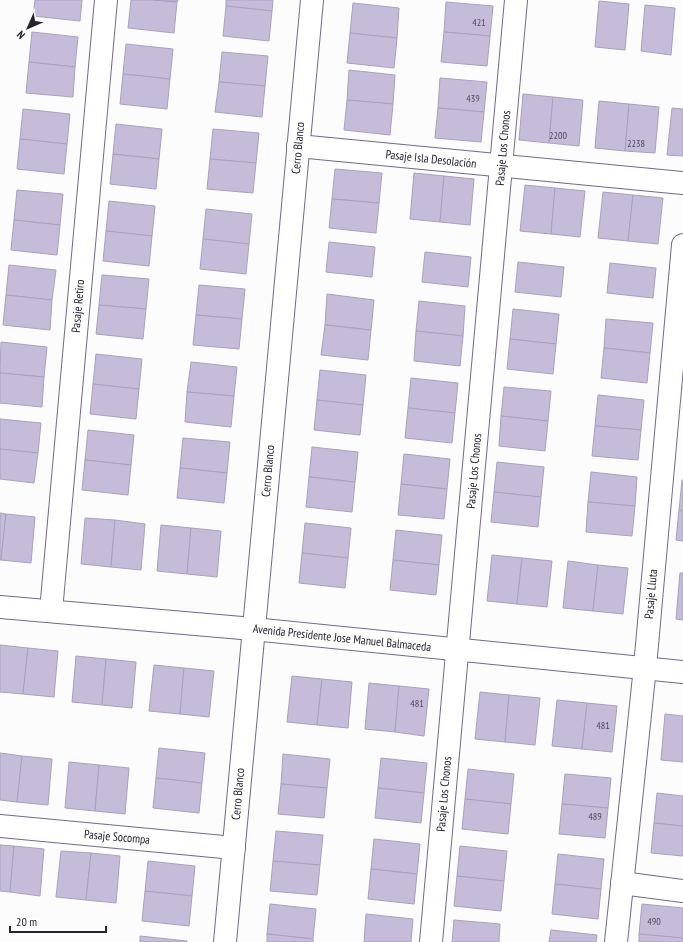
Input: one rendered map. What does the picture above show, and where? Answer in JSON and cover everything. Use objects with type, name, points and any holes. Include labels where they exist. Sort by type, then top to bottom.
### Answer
[{"type":"street","name":"Pasaje Retiro","points":[[51,611],[106,0]]},
{"type":"street","name":"Cerro Blanco","points":[[225,942],[312,0]]},
{"type":"street","name":"Pasaje Los Chonos","points":[[431,942],[516,0]]},
{"type":"street","name":"Pasaje Isla Desolación","points":[[298,146],[683,183]]},
{"type":"street","name":"Pasaje Lluta","points":[[616,942],[645,667],[683,245]]},
{"type":"street","name":"Avenida Presidente Jose Manuel Balmaceda","points":[[0,607],[253,629],[683,672]]},
{"type":"street","name":"Pasaje Socompa","points":[[0,826],[234,848]]},
{"type":"street","points":[[622,883],[683,890]]},
{"type":"building","points":[[35,0],[82,0],[80,21],[33,16]]},
{"type":"building","points":[[131,0],[177,2],[174,33],[128,28]]},
{"type":"building","points":[[154,0],[178,0],[177,2]]},
{"type":"building","points":[[226,0],[273,0],[272,11],[226,6]]},
{"type":"building","points":[[599,1],[629,4],[625,50],[595,47]]},
{"type":"building","points":[[446,2],[493,6],[490,36],[444,32]]},
{"type":"building","points":[[353,3],[399,8],[397,38],[350,33]]},
{"type":"building","points":[[645,5],[675,8],[671,55],[641,51]]},
{"type":"building","points":[[226,6],[272,11],[269,41],[223,36]]},
{"type":"building","points":[[32,32],[78,37],[75,67],[29,62]]},
{"type":"building","points":[[444,32],[490,36],[487,66],[441,62]]},
{"type":"building","points":[[350,33],[397,38],[394,68],[347,63]]},
{"type":"building","points":[[126,44],[173,49],[170,79],[123,74]]},
{"type":"building","points":[[222,52],[268,56],[265,86],[219,82]]},
{"type":"building","points":[[29,62],[75,67],[73,97],[26,93]]},
{"type":"building","points":[[349,70],[395,75],[393,104],[347,100]]},
{"type":"building","points":[[123,74],[170,79],[167,109],[120,104]]},
{"type":"building","points":[[440,78],[487,82],[484,112],[438,108]]},
{"type":"building","points":[[219,82],[265,86],[262,117],[215,112]]},
{"type":"building","points":[[523,94],[553,97],[549,143],[519,140]]},
{"type":"building","points":[[553,97],[583,100],[579,146],[549,143]]},
{"type":"building","points":[[347,100],[393,104],[390,135],[344,130]]},
{"type":"building","points":[[599,101],[629,104],[625,151],[595,148]]},
{"type":"building","points":[[629,104],[659,107],[655,153],[625,151]]},
{"type":"building","points":[[438,108],[484,112],[481,142],[435,138]]},
{"type":"building","points":[[672,108],[683,109],[683,156],[667,155]]},
{"type":"building","points":[[23,109],[70,114],[67,144],[20,139]]},
{"type":"building","points":[[116,124],[162,129],[159,159],[113,154]]},
{"type":"building","points":[[213,129],[259,133],[256,163],[210,159]]},
{"type":"building","points":[[20,139],[67,144],[64,174],[17,169]]},
{"type":"building","points":[[113,154],[159,159],[156,189],[110,184]]},
{"type":"building","points":[[210,159],[256,163],[253,193],[207,189]]},
{"type":"building","points":[[335,169],[382,173],[379,203],[332,199]]},
{"type":"building","points":[[414,173],[444,176],[440,222],[410,219]]},
{"type":"building","points":[[444,176],[474,179],[470,225],[440,222]]},
{"type":"building","points":[[525,185],[555,188],[551,234],[520,231]]},
{"type":"building","points":[[555,188],[585,191],[580,237],[551,234]]},
{"type":"building","points":[[17,190],[63,194],[60,225],[14,220]]},
{"type":"building","points":[[603,192],[633,195],[628,241],[598,238]]},
{"type":"building","points":[[633,195],[663,198],[658,244],[628,241]]},
{"type":"building","points":[[332,199],[379,203],[376,233],[329,228]]},
{"type":"building","points":[[109,201],[155,206],[152,236],[106,231]]},
{"type":"building","points":[[206,209],[252,214],[249,244],[203,239]]},
{"type":"building","points":[[14,220],[60,225],[57,255],[11,250]]},
{"type":"building","points":[[106,231],[152,236],[149,266],[103,261]]},
{"type":"building","points":[[203,239],[249,244],[246,274],[200,269]]},
{"type":"building","points":[[329,242],[375,247],[372,277],[326,272]]},
{"type":"building","points":[[425,252],[471,257],[468,287],[422,282]]},
{"type":"building","points":[[518,262],[564,267],[561,297],[515,292]]},
{"type":"building","points":[[610,263],[656,268],[653,298],[607,293]]},
{"type":"building","points":[[9,265],[56,270],[52,300],[6,295]]},
{"type":"building","points":[[102,275],[149,279],[146,309],[99,305]]},
{"type":"building","points":[[199,285],[245,289],[242,319],[196,315]]},
{"type":"building","points":[[327,294],[374,300],[371,330],[325,325]]},
{"type":"building","points":[[6,295],[52,300],[50,330],[3,325]]},
{"type":"building","points":[[419,301],[465,306],[463,336],[416,331]]},
{"type":"building","points":[[99,305],[146,309],[143,339],[96,334]]},
{"type":"building","points":[[513,309],[559,314],[556,344],[510,339]]},
{"type":"building","points":[[196,315],[242,319],[239,349],[193,345]]},
{"type":"building","points":[[606,319],[653,323],[650,353],[604,348]]},
{"type":"building","points":[[325,325],[371,330],[368,360],[321,355]]},
{"type":"building","points":[[416,331],[463,336],[460,366],[414,361]]},
{"type":"building","points":[[510,339],[556,344],[553,374],[507,369]]},
{"type":"building","points":[[1,342],[47,347],[44,377],[0,373]]},
{"type":"building","points":[[604,348],[650,353],[647,383],[601,378]]},
{"type":"building","points":[[96,354],[142,359],[139,389],[93,384]]},
{"type":"building","points":[[191,362],[237,367],[234,396],[187,392]]},
{"type":"building","points":[[320,370],[366,375],[363,405],[317,400]]},
{"type":"building","points":[[0,373],[44,377],[42,407],[0,403]]},
{"type":"building","points":[[411,378],[458,383],[455,413],[408,408]]},
{"type":"building","points":[[93,384],[139,389],[136,419],[90,414]]},
{"type":"building","points":[[504,387],[551,391],[548,421],[501,416]]},
{"type":"building","points":[[187,392],[234,396],[231,427],[185,422]]},
{"type":"building","points":[[598,395],[644,400],[641,430],[595,426]]},
{"type":"building","points":[[317,400],[363,405],[360,435],[314,430]]},
{"type":"building","points":[[408,408],[455,413],[452,443],[405,438]]},
{"type":"building","points":[[501,416],[548,421],[545,451],[499,446]]},
{"type":"building","points":[[0,419],[41,423],[38,453],[0,449]]},
{"type":"building","points":[[595,426],[641,430],[638,460],[592,456]]},
{"type":"building","points":[[88,430],[134,435],[131,465],[85,460]]},
{"type":"building","points":[[183,438],[230,442],[227,473],[180,468]]},
{"type":"building","points":[[312,447],[358,452],[355,482],[309,477]]},
{"type":"building","points":[[0,449],[38,453],[34,483],[0,479]]},
{"type":"building","points":[[404,454],[450,459],[447,489],[401,484]]},
{"type":"building","points":[[85,460],[131,465],[128,495],[82,490]]},
{"type":"building","points":[[497,462],[544,467],[541,497],[494,492]]},
{"type":"building","points":[[180,468],[227,473],[224,503],[177,498]]},
{"type":"building","points":[[591,472],[637,477],[635,506],[588,502]]},
{"type":"building","points":[[309,477],[355,482],[352,512],[306,507]]},
{"type":"building","points":[[683,480],[683,511],[679,510]]},
{"type":"building","points":[[401,484],[447,489],[444,519],[398,515]]},
{"type":"building","points":[[494,492],[541,497],[538,527],[491,522]]},
{"type":"building","points":[[588,502],[635,506],[632,536],[586,532]]},
{"type":"building","points":[[679,510],[683,511],[683,541],[676,540]]},
{"type":"building","points":[[0,513],[6,514],[1,560],[0,560]]},
{"type":"building","points":[[6,514],[35,517],[31,563],[1,560]]},
{"type":"building","points":[[85,518],[115,520],[111,567],[81,564]]},
{"type":"building","points":[[115,520],[145,524],[141,570],[111,567]]},
{"type":"building","points":[[305,523],[351,528],[348,558],[302,553]]},
{"type":"building","points":[[161,525],[191,528],[187,574],[157,571]]},
{"type":"building","points":[[191,528],[221,531],[217,577],[187,574]]},
{"type":"building","points":[[396,530],[442,535],[439,565],[393,560]]},
{"type":"building","points":[[302,553],[348,558],[345,588],[299,583]]},
{"type":"building","points":[[492,555],[522,558],[517,604],[487,601]]},
{"type":"building","points":[[522,558],[552,561],[547,607],[517,604]]},
{"type":"building","points":[[393,560],[439,565],[436,595],[390,590]]},
{"type":"building","points":[[568,561],[598,565],[593,611],[563,608]]},
{"type":"building","points":[[598,565],[628,568],[623,614],[593,611]]},
{"type":"building","points":[[680,573],[683,573],[683,620],[676,619]]},
{"type":"building","points":[[0,645],[28,648],[23,694],[0,692]]},
{"type":"building","points":[[28,648],[58,651],[54,697],[23,694]]},
{"type":"building","points":[[76,656],[106,659],[102,705],[72,702]]},
{"type":"building","points":[[106,659],[136,662],[132,708],[102,705]]},
{"type":"building","points":[[154,665],[184,668],[180,714],[149,711]]},
{"type":"building","points":[[184,668],[214,671],[209,717],[180,714]]},
{"type":"building","points":[[292,676],[322,679],[317,725],[287,722]]},
{"type":"building","points":[[322,679],[352,682],[348,728],[317,725]]},
{"type":"building","points":[[369,683],[399,686],[395,732],[365,729]]},
{"type":"building","points":[[399,686],[429,689],[424,736],[395,732]]},
{"type":"building","points":[[480,692],[509,695],[505,742],[475,739]]},
{"type":"building","points":[[509,695],[540,698],[535,745],[505,742]]},
{"type":"building","points":[[557,700],[587,703],[582,749],[552,746]]},
{"type":"building","points":[[587,703],[617,706],[612,752],[582,749]]},
{"type":"building","points":[[665,714],[683,716],[683,762],[661,760]]},
{"type":"building","points":[[159,748],[205,753],[202,783],[156,778]]},
{"type":"building","points":[[0,753],[22,756],[17,802],[0,800]]},
{"type":"building","points":[[283,754],[330,759],[327,788],[281,784]]},
{"type":"building","points":[[22,756],[52,759],[48,805],[17,802]]},
{"type":"building","points":[[381,758],[427,763],[424,793],[378,788]]},
{"type":"building","points":[[69,762],[99,765],[95,811],[65,808]]},
{"type":"building","points":[[99,765],[129,768],[125,814],[95,811]]},
{"type":"building","points":[[468,769],[514,774],[511,804],[465,799]]},
{"type":"building","points":[[565,774],[611,778],[608,808],[562,804]]},
{"type":"building","points":[[156,778],[202,783],[199,813],[153,808]]},
{"type":"building","points":[[281,784],[327,788],[324,818],[278,814]]},
{"type":"building","points":[[378,788],[424,793],[421,823],[375,818]]},
{"type":"building","points":[[657,793],[683,796],[683,826],[654,823]]},
{"type":"building","points":[[465,799],[511,804],[508,834],[462,829]]},
{"type":"building","points":[[562,804],[608,808],[605,838],[559,834]]},
{"type":"building","points":[[654,823],[683,826],[683,856],[651,853]]},
{"type":"building","points":[[276,831],[323,835],[320,865],[273,861]]},
{"type":"building","points":[[374,839],[420,844],[417,874],[371,869]]},
{"type":"building","points":[[0,845],[14,846],[10,892],[0,891]]},
{"type":"building","points":[[14,846],[44,849],[40,896],[10,892]]},
{"type":"building","points":[[460,846],[507,851],[504,881],[457,876]]},
{"type":"building","points":[[61,851],[91,853],[86,900],[56,897]]},
{"type":"building","points":[[91,853],[120,856],[116,903],[86,900]]},
{"type":"building","points":[[558,854],[604,859],[601,889],[555,884]]},
{"type":"building","points":[[148,861],[195,866],[192,896],[145,891]]},
{"type":"building","points":[[273,861],[320,865],[317,895],[270,891]]},
{"type":"building","points":[[371,869],[417,874],[414,904],[368,899]]},
{"type":"building","points":[[457,876],[504,881],[501,911],[454,906]]},
{"type":"building","points":[[555,884],[601,889],[598,919],[552,914]]},
{"type":"building","points":[[145,891],[192,896],[189,926],[142,921]]},
{"type":"building","points":[[270,904],[316,909],[313,939],[267,934]]},
{"type":"building","points":[[642,904],[683,908],[683,938],[639,934]]},
{"type":"building","points":[[366,914],[413,919],[411,942],[364,942]]},
{"type":"building","points":[[454,920],[500,924],[499,942],[452,942]]},
{"type":"building","points":[[551,930],[597,935],[596,942],[549,942]]},
{"type":"building","points":[[267,934],[313,939],[313,942],[267,942]]},
{"type":"building","points":[[639,934],[683,938],[683,942],[639,942]]},
{"type":"building","points":[[140,936],[187,941],[187,942],[140,942]]}]
